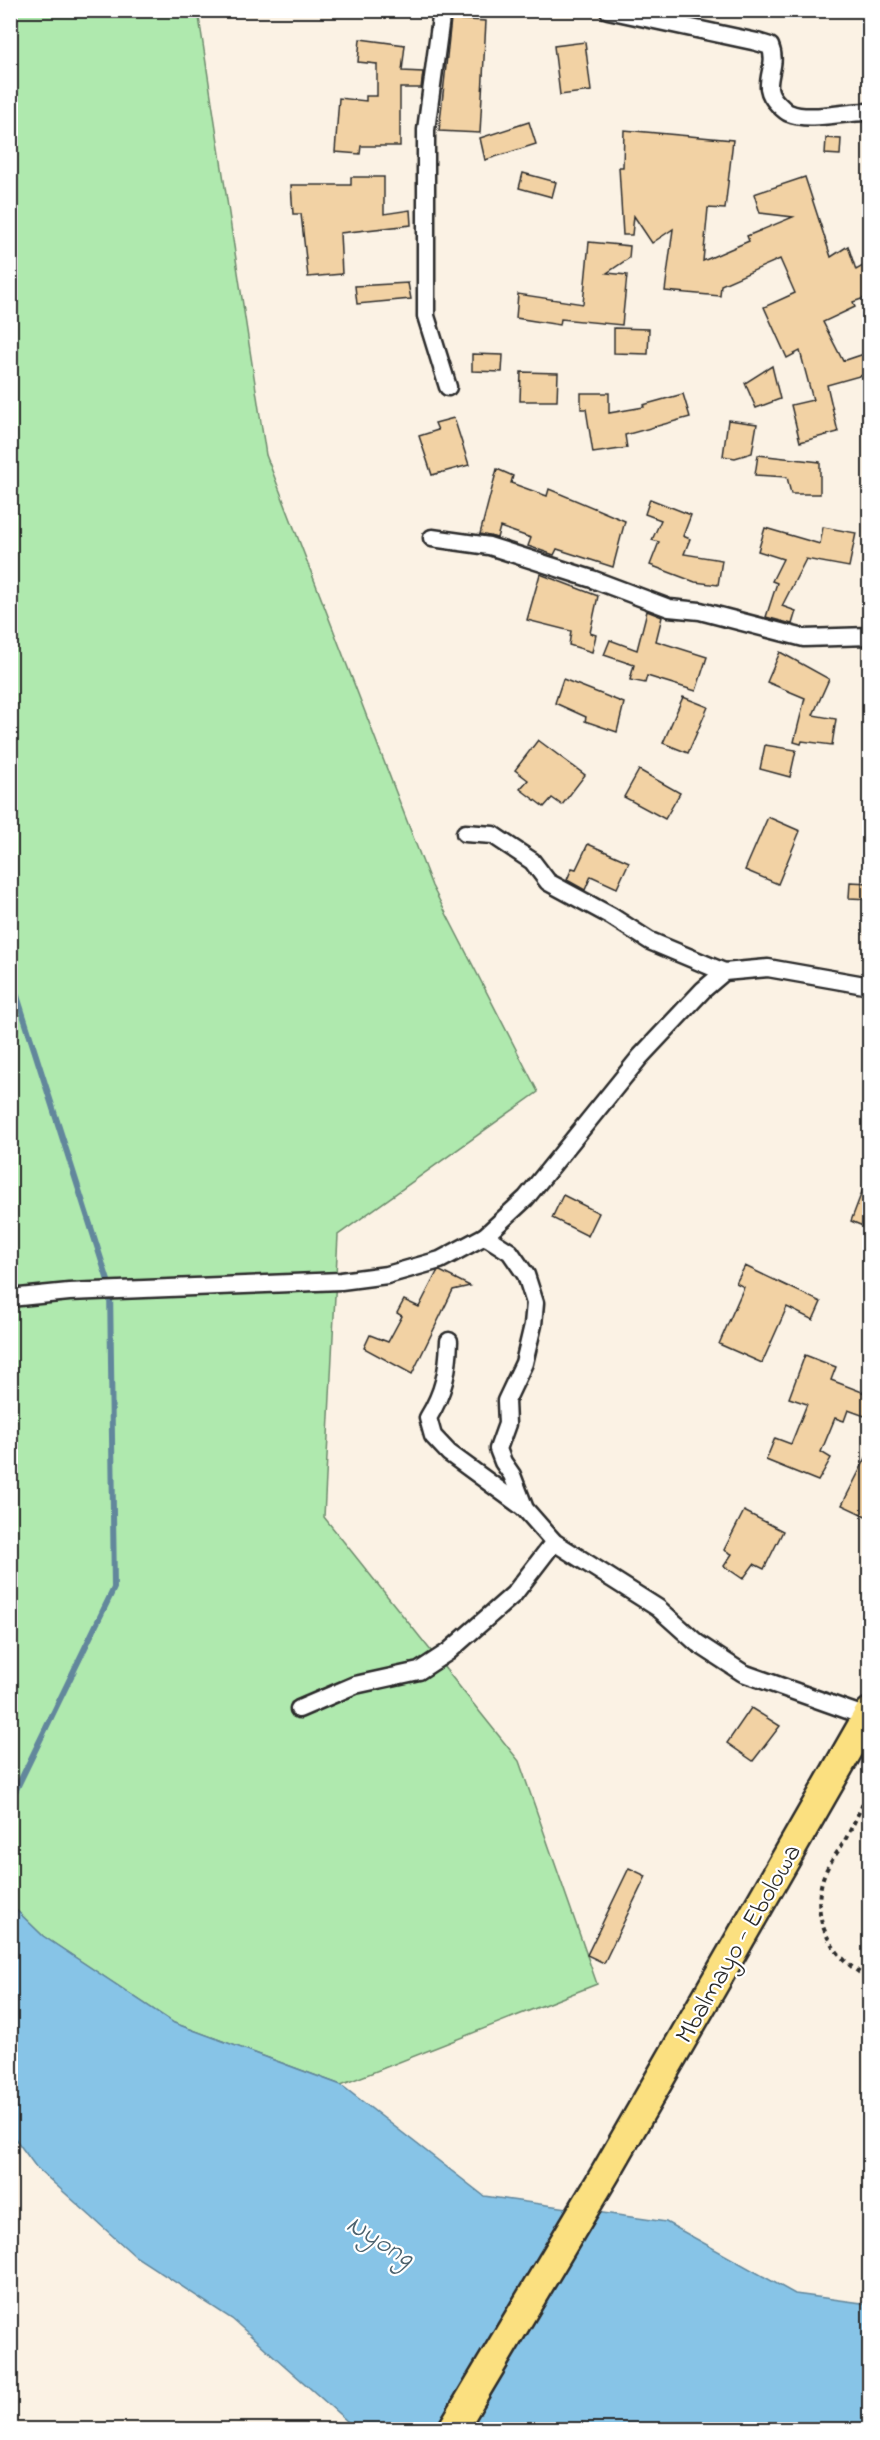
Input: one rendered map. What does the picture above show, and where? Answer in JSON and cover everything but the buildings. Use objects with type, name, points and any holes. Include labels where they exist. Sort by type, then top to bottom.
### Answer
[{"type":"highway","name":"Mbalmayo - Ebolowa","points":[[452,2430],[605,2174],[868,1714]]},
{"type":"street","points":[[442,10],[426,130],[426,316],[448,387]]},
{"type":"street","points":[[608,10],[770,46],[773,53],[773,65],[769,88],[773,100],[789,113],[808,116],[855,111],[870,112]]},
{"type":"street","points":[[432,538],[489,546],[592,579],[669,608],[700,610],[804,638],[870,636]]},
{"type":"street","points":[[465,833],[492,835],[532,861],[548,882],[611,916],[650,941],[724,972],[768,968],[870,986]]},
{"type":"street","points":[[10,1298],[69,1292],[341,1281],[387,1275],[440,1260],[485,1236],[526,1198],[640,1057],[703,990],[724,972]]},
{"type":"street","points":[[485,1236],[510,1252],[526,1275],[535,1303],[533,1325],[524,1363],[506,1401],[507,1424],[498,1449],[512,1475],[525,1509]]},
{"type":"street","points":[[449,1341],[448,1366],[440,1398],[428,1418],[433,1436],[449,1453],[525,1509],[554,1542],[658,1608],[697,1643],[743,1673],[868,1714]]},
{"type":"street","points":[[299,1709],[355,1685],[419,1671],[448,1652],[514,1594],[554,1542]]},
{"type":"path","points":[[870,1787],[858,1818],[823,1877],[819,1912],[828,1940],[845,1962],[870,1979]]},
{"type":"green space","points":[[10,11],[198,11],[266,455],[432,886],[538,1092],[338,1235],[324,1517],[519,1761],[597,1984],[341,2085],[174,2023],[43,1936],[11,1905]]},
{"type":"water","name":"Nyong","points":[[11,1905],[43,1936],[174,2023],[341,2085],[484,2196],[666,2222],[795,2294],[869,2304],[869,2429],[356,2429],[232,2319],[135,2256],[36,2167],[11,2133]]},
{"type":"waterway","points":[[10,974],[110,1287],[114,1588],[10,1802]]}]
